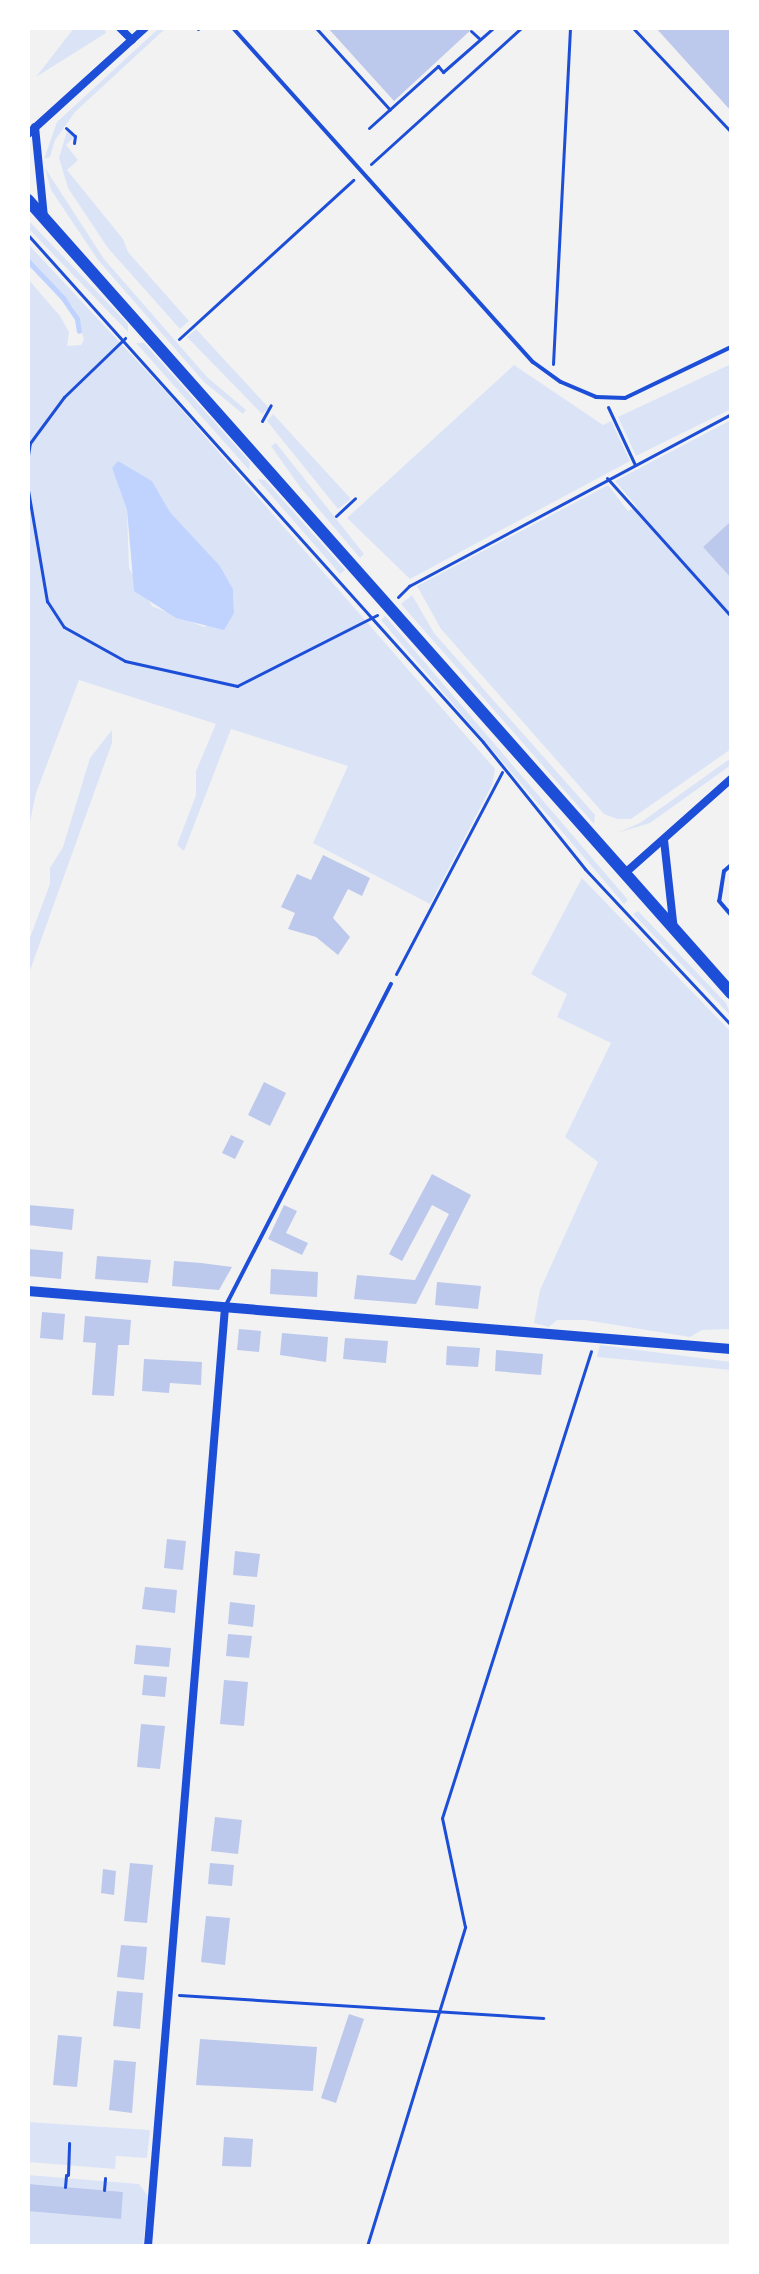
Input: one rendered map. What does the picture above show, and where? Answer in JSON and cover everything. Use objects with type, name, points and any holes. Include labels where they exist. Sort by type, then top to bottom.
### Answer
[{"type":"main road","points":[[28,200],[623,875],[731,993]]},
{"type":"street","points":[[120,28],[132,40]]},
{"type":"street","points":[[44,218],[32,131],[145,28]]},
{"type":"street","points":[[623,875],[731,779]]},
{"type":"street","points":[[664,840],[674,931]]},
{"type":"street","points":[[28,1291],[731,1349]]},
{"type":"street","points":[[148,2246],[225,1307]]},
{"type":"lane","points":[[233,28],[533,362],[552,376],[605,398],[643,391],[731,347]]},
{"type":"lane","points":[[731,865],[724,871],[719,901],[731,915]]},
{"type":"lane","points":[[225,1307],[391,984]]},
{"type":"path","points":[[316,28],[390,110]]},
{"type":"path","points":[[369,128],[438,66],[443,72],[493,28]]},
{"type":"path","points":[[179,339],[521,28]]},
{"type":"path","points":[[552,376],[570,28]]},
{"type":"path","points":[[633,28],[731,132]]},
{"type":"path","points":[[471,31],[480,39]]},
{"type":"path","points":[[66,128],[75,136],[74,143]]},
{"type":"path","points":[[28,235],[125,338],[483,742],[502,772],[614,902],[731,1025]]},
{"type":"path","points":[[28,455],[30,443],[64,397],[125,338]]},
{"type":"path","points":[[605,398],[635,465]]},
{"type":"path","points":[[262,421],[271,405]]},
{"type":"path","points":[[400,595],[607,478],[731,414]]},
{"type":"path","points":[[607,478],[731,616]]},
{"type":"path","points":[[28,490],[47,601],[64,627],[125,661],[237,686],[372,619]]},
{"type":"path","points":[[336,516],[355,498]]},
{"type":"path","points":[[391,984],[502,772]]},
{"type":"path","points":[[367,2246],[465,1927],[442,1818],[595,1336]]},
{"type":"path","points":[[168,1995],[543,2018]]},
{"type":"path","points":[[65,2187],[69,2143]]},
{"type":"path","points":[[104,2190],[105,2178]]},
{"type":"shaded area","points":[[74,28],[104,28],[106,33],[36,77]]},
{"type":"shaded area","points":[[159,28],[166,28],[75,112],[55,140],[50,157],[44,159],[57,122]]},
{"type":"shaded area","points":[[67,131],[74,137],[66,145],[78,160],[67,170],[123,239],[128,252],[189,321],[180,329],[108,248],[68,188],[59,158]]},
{"type":"shaded area","points":[[45,168],[104,259],[207,377],[246,410],[243,414],[204,382],[98,260],[51,190]]},
{"type":"shaded area","points":[[28,220],[128,324],[128,332],[28,228]]},
{"type":"shaded area","points":[[28,244],[167,393],[495,769],[492,785],[430,904],[313,843],[348,766],[231,729],[184,851],[177,845],[196,795],[196,771],[216,724],[79,680],[36,793],[28,831],[28,279],[60,316],[69,332],[67,346],[81,345],[84,339],[73,307],[28,259]],"holes":[[[112,468],[152,481],[170,512],[220,566],[233,589],[234,613],[204,627],[152,606],[129,568],[127,510]]]},
{"type":"shaded area","points":[[196,329],[269,408],[262,414],[187,337]]},
{"type":"shaded area","points":[[136,343],[144,343],[250,462],[249,470]]},
{"type":"shaded area","points":[[731,364],[731,409],[636,456],[618,417]]},
{"type":"shaded area","points":[[514,365],[603,425],[611,421],[630,461],[410,579],[347,518]]},
{"type":"shaded area","points":[[273,414],[351,499],[338,509],[267,421]]},
{"type":"shaded area","points":[[731,420],[731,521],[703,547],[731,578],[731,749],[631,819],[617,819],[604,814],[441,629],[417,586],[608,485],[628,511],[637,507],[615,481]]},
{"type":"shaded area","points":[[276,443],[364,554],[360,558],[300,487],[271,446]]},
{"type":"shaded area","points":[[257,479],[265,480],[345,570],[340,574]]},
{"type":"shaded area","points":[[412,595],[434,633],[595,815],[594,824],[401,604]]},
{"type":"shaded area","points":[[385,616],[628,900],[624,904],[381,620]]},
{"type":"shaded area","points":[[112,730],[112,743],[28,976],[28,943],[50,884],[50,868],[63,847],[90,758]]},
{"type":"shaded area","points":[[731,758],[731,765],[650,823],[617,833],[640,823]]},
{"type":"shaded area","points":[[582,878],[731,1032],[731,1329],[702,1330],[690,1337],[585,1320],[557,1320],[549,1327],[534,1323],[540,1290],[598,1162],[565,1137],[611,1043],[557,1017],[567,994],[531,974]]},
{"type":"shaded area","points":[[638,911],[726,1003],[731,1016],[633,914]]},
{"type":"shaded area","points":[[600,1345],[731,1362],[731,1370],[597,1357]]},
{"type":"shaded area","points":[[28,2122],[150,2130],[147,2158],[116,2156],[115,2169],[28,2162]]},
{"type":"shaded area","points":[[28,2175],[139,2184],[148,2196],[143,2246],[28,2246]]},
{"type":"water","points":[[118,461],[152,481],[170,512],[220,566],[233,589],[234,613],[224,630],[176,618],[134,591],[127,510],[112,468]]},
{"type":"building","points":[[328,28],[473,28],[394,101]]},
{"type":"building","points":[[656,28],[731,28],[731,111]]},
{"type":"building","points":[[731,521],[731,578],[703,547]]},
{"type":"building","points":[[323,855],[370,878],[362,896],[348,889],[333,918],[350,937],[338,955],[316,937],[288,929],[295,913],[281,907],[297,874],[311,880]]},
{"type":"building","points":[[264,1082],[286,1093],[270,1126],[248,1115]]},
{"type":"building","points":[[231,1135],[244,1141],[235,1159],[222,1153]]},
{"type":"building","points":[[432,1174],[471,1195],[416,1304],[354,1299],[357,1275],[415,1280],[449,1214],[432,1205],[402,1261],[389,1254]]},
{"type":"building","points":[[28,1205],[74,1209],[72,1230],[28,1225]]},
{"type":"building","points":[[284,1205],[297,1211],[286,1233],[308,1243],[302,1255],[268,1239]]},
{"type":"building","points":[[28,1249],[63,1252],[61,1279],[28,1276]]},
{"type":"building","points":[[97,1256],[151,1260],[148,1283],[95,1279]]},
{"type":"building","points":[[174,1261],[232,1267],[219,1290],[172,1286]]},
{"type":"building","points":[[271,1269],[318,1272],[317,1297],[270,1294]]},
{"type":"building","points":[[437,1282],[481,1286],[478,1309],[435,1305]]},
{"type":"building","points":[[42,1312],[65,1314],[63,1340],[40,1338]]},
{"type":"building","points":[[85,1316],[131,1320],[129,1345],[118,1345],[114,1396],[92,1395],[96,1343],[83,1342]]},
{"type":"building","points":[[239,1329],[261,1331],[259,1352],[237,1350]]},
{"type":"building","points":[[282,1333],[328,1337],[326,1362],[280,1355]]},
{"type":"building","points":[[345,1338],[388,1341],[386,1363],[343,1359]]},
{"type":"building","points":[[447,1346],[480,1348],[478,1367],[446,1365]]},
{"type":"building","points":[[496,1350],[543,1354],[541,1375],[495,1371]]},
{"type":"building","points":[[144,1359],[202,1362],[201,1385],[170,1383],[169,1393],[142,1391]]},
{"type":"building","points":[[167,1539],[186,1541],[183,1570],[164,1568]]},
{"type":"building","points":[[235,1551],[260,1554],[257,1577],[233,1575]]},
{"type":"building","points":[[145,1587],[177,1590],[175,1613],[142,1609]]},
{"type":"building","points":[[230,1602],[255,1605],[253,1627],[228,1624]]},
{"type":"building","points":[[228,1634],[252,1636],[249,1658],[226,1656]]},
{"type":"building","points":[[136,1645],[171,1648],[169,1667],[134,1664]]},
{"type":"building","points":[[144,1675],[167,1677],[165,1697],[142,1695]]},
{"type":"building","points":[[224,1680],[248,1682],[244,1726],[220,1724]]},
{"type":"building","points":[[141,1724],[165,1726],[160,1769],[137,1767]]},
{"type":"building","points":[[215,1817],[242,1820],[238,1854],[211,1851]]},
{"type":"building","points":[[130,1863],[153,1865],[147,1923],[124,1921]]},
{"type":"building","points":[[210,1863],[234,1865],[232,1886],[208,1884]]},
{"type":"building","points":[[103,1869],[116,1871],[114,1895],[101,1893]]},
{"type":"building","points":[[206,1916],[230,1918],[225,1965],[201,1962]]},
{"type":"building","points":[[121,1945],[147,1947],[144,1980],[117,1977]]},
{"type":"building","points":[[117,1991],[143,1993],[140,2029],[113,2026]]},
{"type":"building","points":[[349,2014],[364,2019],[336,2103],[321,2098]]},
{"type":"building","points":[[58,2035],[82,2037],[77,2087],[53,2085]]},
{"type":"building","points":[[200,2039],[317,2047],[313,2091],[196,2085]]},
{"type":"building","points":[[114,2060],[136,2062],[132,2113],[109,2110]]},
{"type":"building","points":[[224,2137],[253,2139],[251,2167],[222,2166]]},
{"type":"building","points":[[28,2184],[123,2192],[121,2219],[28,2211]]},
{"type":"waterway","points":[[28,261],[63,298],[77,319],[79,331]]}]
